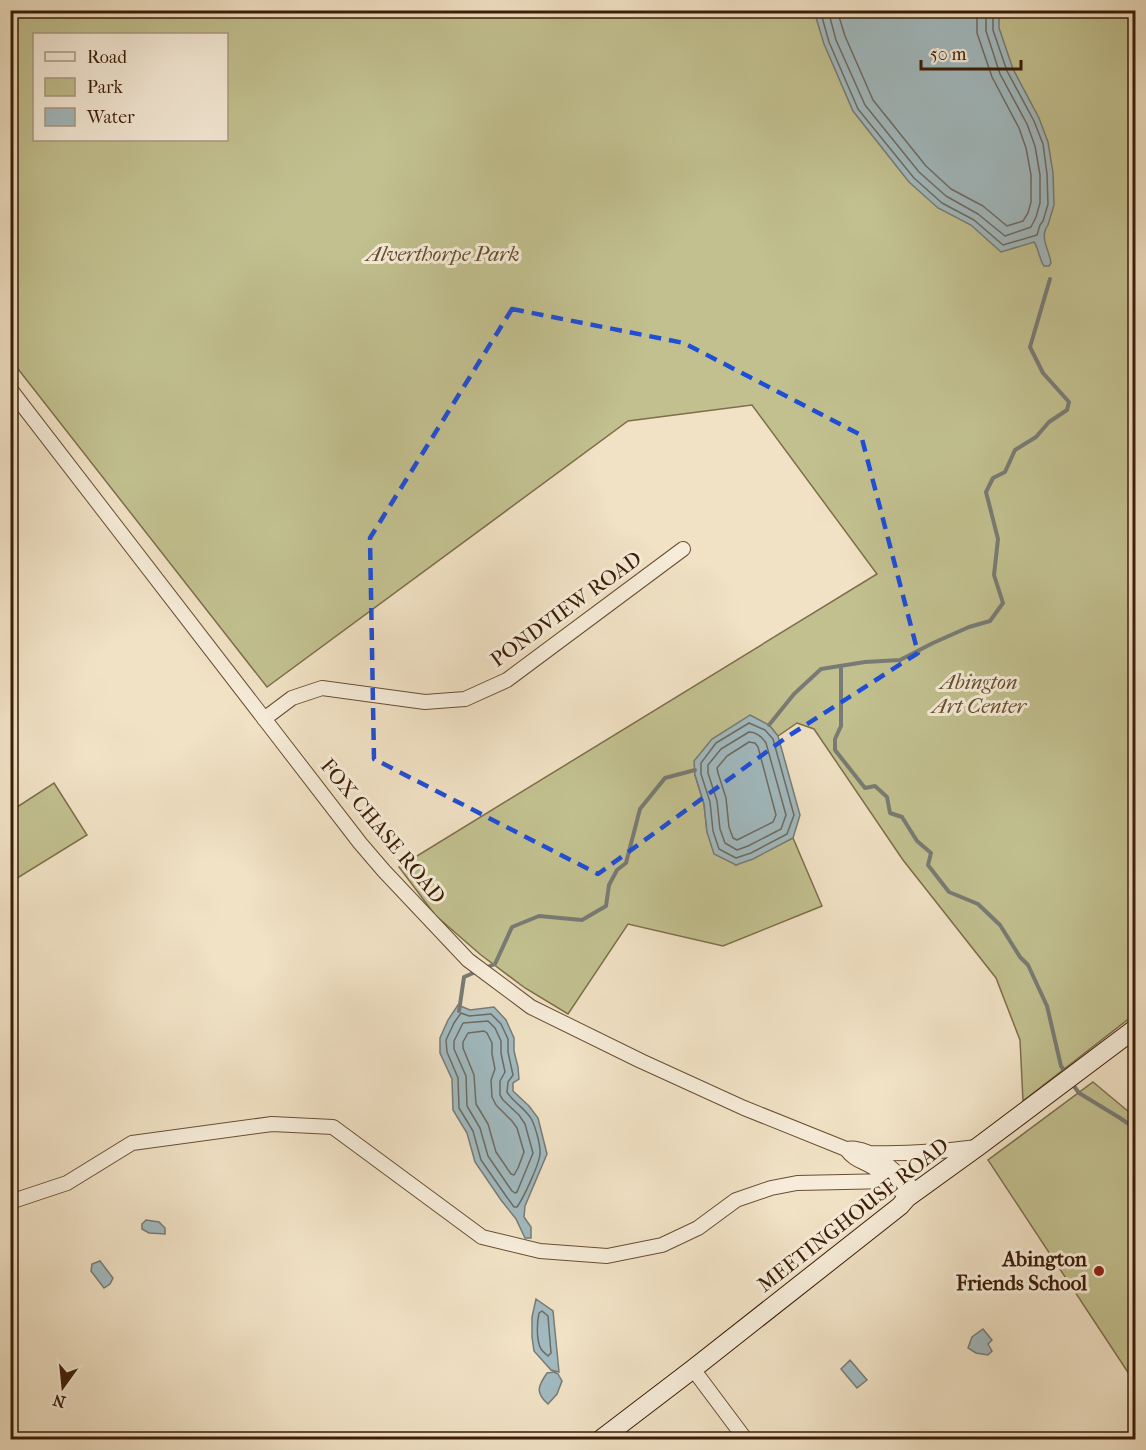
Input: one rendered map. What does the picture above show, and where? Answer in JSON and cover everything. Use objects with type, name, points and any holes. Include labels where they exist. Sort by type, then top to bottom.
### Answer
[{"type":"street","name":"FOX CHASE ROAD","points":[[10,388],[264,719],[384,871],[468,960],[531,1007],[641,1061],[744,1108],[846,1149],[867,1152],[885,1162],[911,1194]]},
{"type":"street","name":"PONDVIEW ROAD","points":[[264,719],[292,698],[322,688],[425,702],[465,699],[507,680],[684,549]]},
{"type":"street","name":"MEETINGHOUSE ROAD","points":[[600,1440],[900,1206],[911,1194],[1136,1028]]},
{"type":"street","points":[[10,1202],[68,1183],[132,1143],[272,1124],[333,1127],[482,1237],[540,1251],[607,1256],[662,1245],[698,1228],[736,1200],[771,1188],[797,1183],[891,1181]]},
{"type":"street","name":"FOX CHASE ROAD","points":[[867,1152],[904,1154],[942,1152],[979,1146]]},
{"type":"street","name":"FOX CHASE ROAD","points":[[846,1149],[854,1159],[873,1167],[911,1194]]},
{"type":"street","points":[[693,1369],[746,1440]]},
{"type":"highlighted area","points":[[512,309],[684,343],[861,435],[918,653],[787,737],[598,874],[374,759],[370,538]]},
{"type":"green space","name":"Alverthorpe Park","points":[[11,11],[1135,11],[1135,1014],[1023,1101],[1020,1040],[996,978],[903,860],[814,729],[797,723],[778,736],[769,725],[695,770],[695,775],[704,804],[707,832],[736,865],[793,838],[822,906],[723,946],[628,924],[568,1014],[525,988],[481,955],[435,915],[399,867],[877,574],[752,405],[628,421],[267,687],[11,360]]},
{"type":"green space","points":[[54,783],[87,835],[11,882],[11,811]]},
{"type":"green space","name":"Abington Friends School","points":[[1093,1082],[1135,1117],[1135,1383],[988,1160]]},
{"type":"water","points":[[814,11],[999,11],[999,28],[1013,69],[1039,118],[1048,142],[1053,173],[1054,205],[1044,234],[1051,263],[1049,266],[1044,266],[1034,242],[1001,252],[971,225],[938,208],[909,182],[853,111],[824,44]]},
{"type":"water","points":[[750,715],[769,725],[778,736],[800,815],[793,838],[753,859],[736,865],[714,854],[707,832],[704,804],[695,775],[694,761],[712,739]]},
{"type":"water","points":[[458,1005],[470,1010],[494,1007],[506,1020],[514,1038],[519,1079],[513,1083],[513,1091],[538,1118],[547,1154],[525,1206],[524,1217],[531,1227],[531,1238],[525,1238],[516,1219],[475,1162],[467,1133],[453,1110],[452,1079],[440,1053],[440,1038]]},
{"type":"water","points":[[146,1220],[159,1222],[165,1228],[165,1234],[149,1233],[142,1229],[142,1224]]},
{"type":"water","points":[[100,1261],[113,1278],[104,1288],[91,1271],[92,1264]]},
{"type":"water","points":[[536,1299],[553,1311],[559,1372],[551,1370],[534,1351],[532,1317]]},
{"type":"water","points":[[983,1329],[992,1340],[988,1344],[992,1351],[988,1355],[976,1353],[968,1348],[972,1337]]},
{"type":"water","points":[[850,1360],[867,1380],[857,1388],[841,1369]]},
{"type":"water","points":[[554,1372],[562,1381],[557,1394],[548,1404],[541,1396],[539,1389],[547,1373]]},
{"type":"waterway","points":[[769,725],[794,694],[821,669],[865,662],[900,660],[969,627],[990,621],[1003,603],[994,575],[998,539],[986,492],[993,478],[1005,472],[1015,450],[1036,437],[1049,422],[1067,410],[1069,402],[1043,373],[1030,347],[1050,279]]},
{"type":"waterway","points":[[841,666],[841,726],[835,739],[835,750],[865,788],[875,786],[887,797],[890,813],[902,817],[917,841],[931,853],[928,865],[949,892],[978,904],[1000,925],[1020,957],[1028,965],[1047,1006],[1061,1066],[1066,1073]]},
{"type":"waterway","points":[[485,968],[495,964],[512,927],[539,916],[582,920],[606,906],[609,885],[617,870],[626,863],[640,809],[665,778],[695,770]]},
{"type":"waterway","points":[[459,1011],[464,977],[478,971]]},
{"type":"waterway","points":[[1071,1082],[1079,1093],[1136,1129]]},
{"type":"place","name":"Abington Friends School","points":[[1099,1271]]},
{"type":"park label","name":"Abington Art Center","points":[[979,694]]}]
